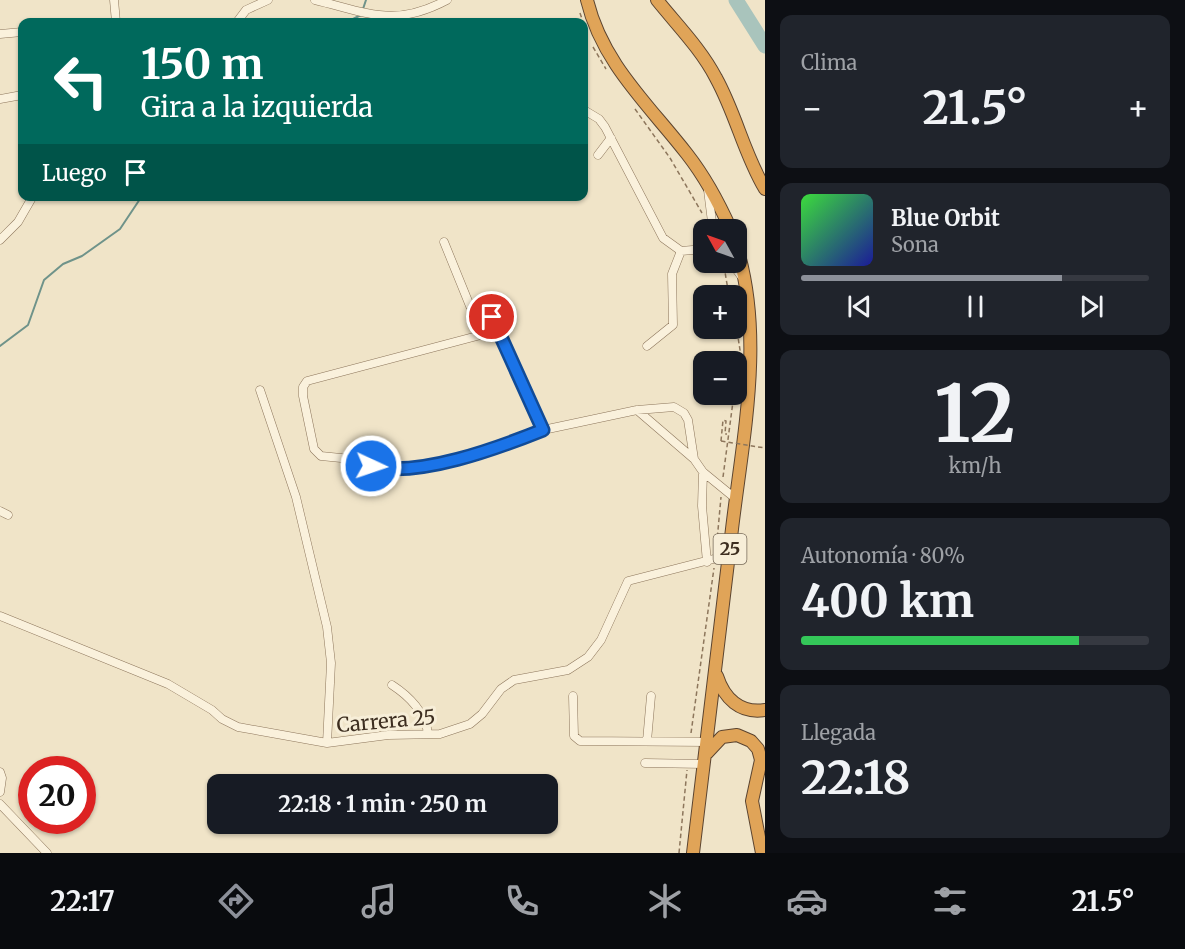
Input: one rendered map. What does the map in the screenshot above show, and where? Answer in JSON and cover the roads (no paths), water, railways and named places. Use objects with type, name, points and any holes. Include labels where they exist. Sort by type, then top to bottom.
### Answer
[{"type":"highway","points":[[587,0],[600,37],[613,62],[705,180],[725,219]]},
{"type":"highway","points":[[657,0],[700,52],[716,77],[743,145],[765,189]]},
{"type":"highway","name":"25","points":[[743,273],[746,285]]},
{"type":"highway","name":"25","points":[[693,853],[717,675],[736,499],[750,346],[747,300]]},
{"type":"highway","points":[[717,675],[721,689],[730,700],[743,708],[765,710]]},
{"type":"highway","points":[[705,760],[713,744],[722,737],[737,735],[751,741],[758,749],[761,760],[752,801],[762,853]]},
{"type":"highway","points":[[762,853],[765,839]]},
{"type":"street","points":[[114,0],[116,18]]},
{"type":"street","points":[[240,18],[246,10],[268,0]]},
{"type":"street","points":[[315,0],[377,15],[404,17],[427,10],[447,0]]},
{"type":"street","points":[[373,18],[377,15]]},
{"type":"street","points":[[0,34],[18,32]]},
{"type":"street","points":[[0,99],[18,96]]},
{"type":"street","points":[[588,112],[599,119],[611,138],[663,238],[681,250],[693,248]]},
{"type":"street","points":[[598,155],[611,138]]},
{"type":"street","points":[[705,180],[711,219]]},
{"type":"street","points":[[0,240],[18,222],[30,201]]},
{"type":"street","points":[[444,242],[466,299],[477,312],[492,317],[496,331],[543,430]]},
{"type":"street","points":[[647,346],[673,325],[672,274],[681,250]]},
{"type":"street","points":[[738,273],[746,285]]},
{"type":"street","points":[[496,331],[307,381],[303,387],[303,396],[314,448],[321,456],[351,459],[385,470],[432,464],[492,451],[543,430],[637,410],[674,407],[684,413],[688,420],[694,459]]},
{"type":"street","points":[[260,390],[296,497],[327,627],[331,663],[327,743]]},
{"type":"street","points":[[637,410],[694,459],[703,472],[722,490],[736,499]]},
{"type":"street","points":[[703,472],[702,506],[711,561]]},
{"type":"street","points":[[0,511],[8,516]]},
{"type":"street","name":"Carrera 25","points":[[0,616],[168,684],[212,710],[222,720],[238,727],[327,743],[388,735],[440,734],[470,724],[482,714],[501,689],[514,680],[568,670],[588,657],[602,640],[628,581],[729,555]]},
{"type":"street","points":[[392,685],[412,701],[426,725],[428,735]]},
{"type":"street","points":[[573,696],[576,739],[580,741],[707,742]]},
{"type":"street","points":[[646,741],[651,696]]},
{"type":"street","points":[[645,763],[687,763],[705,760]]},
{"type":"street","points":[[0,772],[2,778],[0,792]]},
{"type":"street","points":[[0,804],[47,853]]},
{"type":"waterway","points":[[355,18],[361,15],[366,0]]},
{"type":"waterway","points":[[736,0],[765,46]]},
{"type":"waterway","points":[[0,346],[28,325],[44,280],[63,264],[82,256],[120,229],[139,201]]}]
